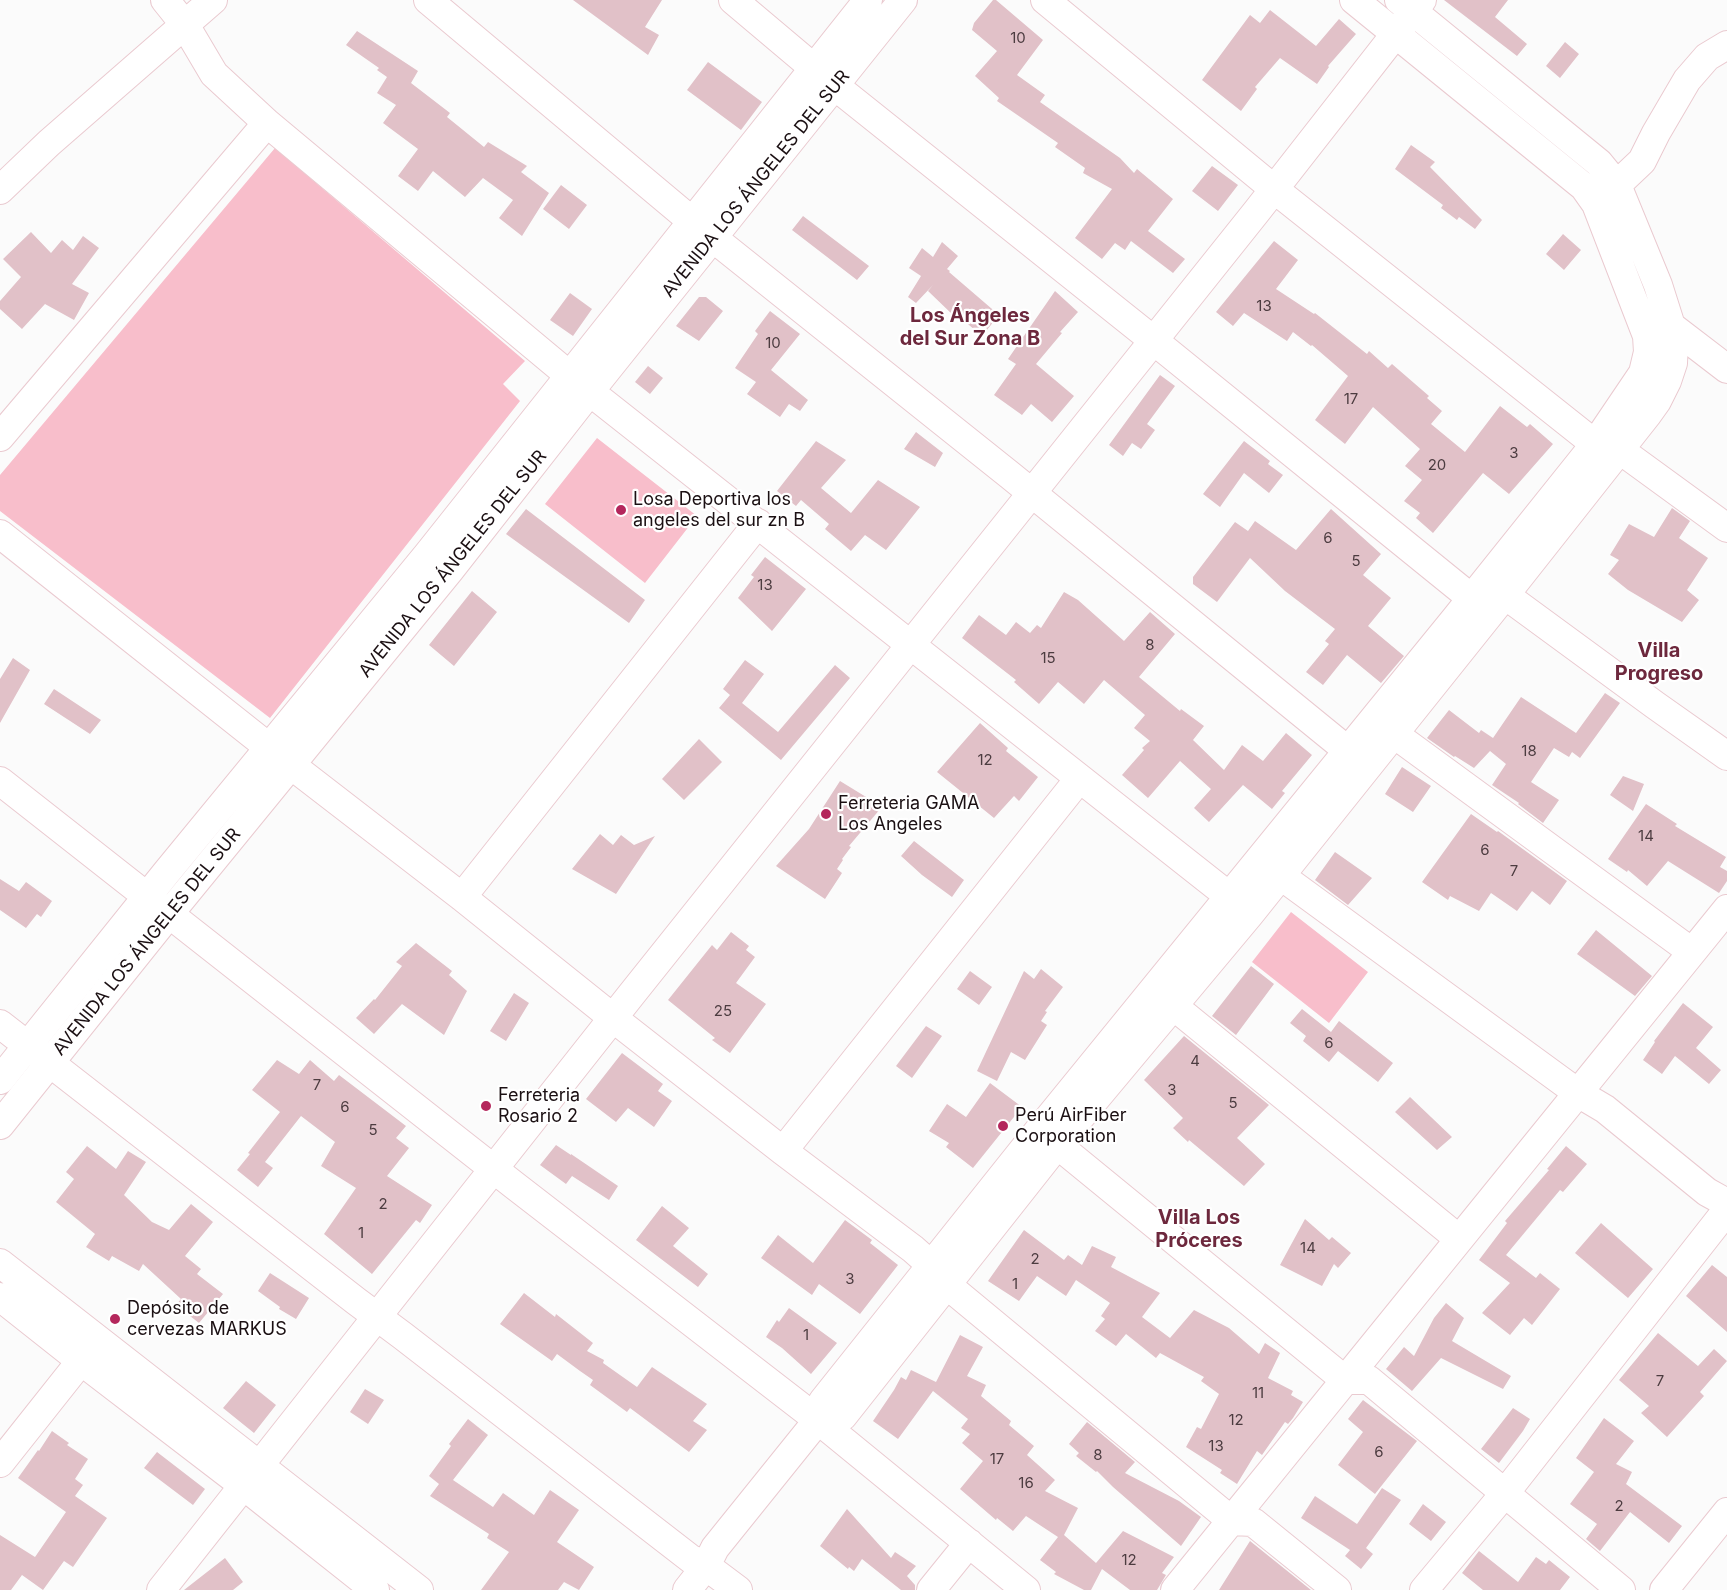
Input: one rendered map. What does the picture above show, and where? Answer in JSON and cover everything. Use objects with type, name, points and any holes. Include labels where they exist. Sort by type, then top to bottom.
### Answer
[{"type":"street","points":[[165,0],[185,25],[214,74],[267,123],[580,383],[1239,905]]},
{"type":"street","points":[[0,190],[49,143],[213,0]]},
{"type":"street","points":[[428,0],[703,230],[1358,759]]},
{"type":"street","points":[[733,0],[824,77],[1153,340],[1489,602],[1655,705],[1727,756]]},
{"type":"street","name":"AVENIDA LOS ÁNGELES DEL SUR","points":[[824,77],[868,0]]},
{"type":"street","name":"AVENIDA LOS ÁNGELES DEL SUR","points":[[0,1125],[169,914],[428,554],[580,383],[824,77],[903,0]]},
{"type":"street","points":[[1045,0],[1274,189],[1607,447],[1727,528]]},
{"type":"street","points":[[1239,905],[1281,876],[1358,759],[1394,734],[1489,602],[1607,447],[1657,402],[1673,363],[1674,341],[1658,285],[1617,185],[1599,163],[1408,11],[1354,0]]},
{"type":"street","points":[[161,1590],[910,644],[1274,189],[1408,11]]},
{"type":"street","points":[[1408,11],[1584,187],[1596,204],[1641,316],[1647,336],[1648,352],[1643,373],[1607,447]]},
{"type":"street","points":[[1596,204],[1641,161],[1687,80],[1707,57],[1727,45]]},
{"type":"street","points":[[0,437],[267,123]]},
{"type":"street","points":[[1671,326],[1727,369]]},
{"type":"street","points":[[462,897],[758,523]]},
{"type":"street","points":[[0,534],[613,1018],[913,1249],[939,1275],[1232,1521],[1253,1522],[1337,1590]]},
{"type":"street","points":[[687,1590],[706,1566],[715,1548],[818,1420],[823,1401],[939,1275],[1048,1137],[1489,602]]},
{"type":"street","points":[[1394,734],[1692,952]]},
{"type":"street","points":[[0,1080],[147,897],[280,757]]},
{"type":"street","points":[[783,1151],[1079,779]]},
{"type":"street","points":[[0,781],[818,1420],[1026,1590]]},
{"type":"street","points":[[1281,876],[1578,1093],[1605,1109],[1707,1192],[1727,1203]]},
{"type":"street","points":[[1175,1590],[1727,909]]},
{"type":"street","points":[[1163,998],[1459,1239]]},
{"type":"street","points":[[0,1024],[691,1559],[706,1566],[738,1590]]},
{"type":"street","points":[[1048,1137],[1345,1380],[1369,1380],[1621,1590]]},
{"type":"street","points":[[1424,1590],[1505,1492],[1727,1210]]},
{"type":"street","points":[[0,1263],[99,1340],[252,1476],[375,1590]]},
{"type":"street","points":[[0,1297],[81,1361],[419,1590]]},
{"type":"street","points":[[0,1463],[99,1340]]},
{"type":"street","points":[[1664,1590],[1727,1512]]},
{"type":"street","points":[[931,1590],[969,1543]]},
{"type":"shaded area","points":[[275,148],[525,361],[503,384],[520,401],[270,718],[0,511],[0,475]]},
{"type":"shaded area","name":"Losa Deportiva los angeles del sur zn B","points":[[597,438],[697,516],[645,583],[545,504]]},
{"type":"shaded area","points":[[1291,912],[1368,972],[1329,1023],[1252,962]]},
{"type":"building","points":[[573,0],[662,0],[645,27],[659,35],[648,55]]},
{"type":"building","points":[[993,0],[996,0],[1043,40],[1017,75],[1045,95],[1040,102],[1120,158],[1134,173],[1137,169],[1173,199],[1148,231],[1185,259],[1173,273],[1131,241],[1125,250],[1115,243],[1102,259],[1075,238],[1112,189],[1083,173],[1085,168],[1055,147],[1058,143],[997,101],[999,98],[975,76],[997,51],[972,30],[974,23]]},
{"type":"building","points":[[1444,0],[1508,0],[1495,17],[1527,44],[1517,56]]},
{"type":"building","points":[[1270,10],[1316,46],[1339,19],[1356,34],[1328,66],[1317,84],[1280,58],[1255,87],[1257,89],[1241,111],[1202,80],[1250,15],[1260,23]]},
{"type":"building","points":[[357,31],[418,71],[411,83],[450,113],[447,117],[484,147],[488,142],[527,166],[521,172],[549,193],[522,236],[499,218],[513,200],[483,178],[465,197],[433,171],[418,191],[398,176],[418,149],[383,123],[396,105],[377,93],[387,77],[377,70],[379,68],[346,45]]},
{"type":"building","points":[[1565,42],[1579,54],[1560,78],[1546,66]]},
{"type":"building","points":[[708,62],[762,102],[741,130],[687,90]]},
{"type":"building","points":[[1411,145],[1435,162],[1430,167],[1482,220],[1475,229],[1459,217],[1457,220],[1441,208],[1443,205],[1395,169]]},
{"type":"building","points":[[1212,166],[1238,185],[1218,211],[1192,191]]},
{"type":"building","points":[[561,185],[587,205],[569,229],[543,209]]},
{"type":"building","points":[[803,216],[869,266],[857,280],[792,230]]},
{"type":"building","points":[[31,232],[51,253],[62,240],[73,250],[83,236],[99,248],[72,284],[89,293],[74,320],[45,304],[22,329],[0,309],[0,301],[21,277],[3,259]]},
{"type":"building","points":[[1563,234],[1581,250],[1564,270],[1546,254]]},
{"type":"building","points":[[1274,241],[1298,260],[1276,289],[1315,313],[1367,354],[1369,351],[1388,368],[1392,364],[1429,396],[1427,398],[1442,411],[1431,424],[1465,452],[1500,406],[1527,427],[1530,424],[1553,444],[1509,494],[1483,473],[1433,533],[1416,518],[1420,513],[1404,501],[1422,480],[1405,466],[1420,449],[1373,407],[1345,444],[1315,420],[1348,376],[1293,332],[1287,341],[1244,313],[1233,326],[1216,312]]},
{"type":"building","points":[[942,242],[958,256],[947,269],[949,272],[999,315],[982,336],[956,314],[954,316],[928,291],[933,285],[916,303],[908,297],[921,276],[909,268],[922,248],[933,257]]},
{"type":"building","points":[[1055,291],[1078,312],[1036,364],[1074,396],[1052,422],[1031,404],[1022,415],[994,395],[1016,364],[1008,359]]},
{"type":"building","points":[[570,293],[592,309],[573,336],[550,320]]},
{"type":"building","points":[[699,297],[706,297],[723,311],[699,341],[676,326]]},
{"type":"building","points":[[770,311],[800,334],[771,370],[808,400],[800,411],[789,404],[780,417],[747,394],[756,382],[735,368],[758,334],[755,331]]},
{"type":"building","points":[[648,366],[663,378],[650,394],[635,382]]},
{"type":"building","points":[[1160,375],[1175,386],[1147,424],[1155,430],[1141,449],[1132,443],[1123,456],[1109,445]]},
{"type":"building","points":[[916,432],[943,453],[935,467],[904,449]]},
{"type":"building","points":[[816,441],[846,460],[821,488],[851,513],[878,480],[920,507],[886,550],[865,535],[851,551],[825,529],[829,524],[801,500],[796,506],[777,491]]},
{"type":"building","points":[[1244,441],[1270,461],[1268,464],[1283,475],[1269,493],[1244,473],[1220,507],[1203,494]]},
{"type":"building","points":[[1672,508],[1690,521],[1679,538],[1708,558],[1687,590],[1699,600],[1682,622],[1628,590],[1608,574],[1619,560],[1610,555],[1629,524],[1654,537]]},
{"type":"building","points":[[526,509],[645,600],[629,623],[506,534]]},
{"type":"building","points":[[1331,509],[1381,554],[1363,575],[1391,598],[1368,626],[1404,656],[1381,683],[1347,655],[1323,685],[1306,672],[1329,644],[1325,641],[1335,629],[1285,591],[1250,558],[1217,602],[1193,584],[1193,577],[1235,522],[1248,531],[1255,521],[1296,550]]},
{"type":"building","points":[[765,557],[806,589],[772,631],[738,598],[754,577],[751,575]]},
{"type":"building","points":[[472,591],[497,612],[454,666],[429,645]]},
{"type":"building","points":[[1064,592],[1078,600],[1124,641],[1150,612],[1175,634],[1139,677],[1180,711],[1181,709],[1204,726],[1193,740],[1224,770],[1242,745],[1263,761],[1286,733],[1312,755],[1282,791],[1285,793],[1272,809],[1243,785],[1209,822],[1194,808],[1211,789],[1180,761],[1148,798],[1122,775],[1150,741],[1134,728],[1145,715],[1104,680],[1084,704],[1058,682],[1039,704],[1014,682],[1016,680],[962,638],[979,615],[1006,635],[1016,622],[1030,633],[1037,625],[1041,628]]},
{"type":"building","points":[[13,658],[30,670],[0,723],[0,679]]},
{"type":"building","points":[[745,660],[764,674],[742,703],[778,732],[835,665],[850,678],[781,760],[719,708],[730,695],[723,689]]},
{"type":"building","points":[[54,689],[101,720],[90,734],[44,704]]},
{"type":"building","points":[[1605,693],[1620,703],[1580,758],[1572,752],[1569,757],[1554,748],[1531,782],[1559,800],[1543,823],[1492,785],[1506,764],[1490,751],[1474,768],[1427,738],[1449,710],[1479,733],[1481,730],[1493,738],[1521,697],[1576,733]]},
{"type":"building","points":[[980,723],[1008,748],[1006,751],[1038,777],[1019,801],[1014,796],[994,818],[937,772]]},
{"type":"building","points":[[699,739],[722,762],[684,800],[662,779]]},
{"type":"building","points":[[1402,767],[1431,786],[1413,812],[1385,794]]},
{"type":"building","points":[[1623,776],[1644,784],[1633,811],[1610,795]]},
{"type":"building","points":[[840,781],[881,808],[849,846],[851,847],[837,869],[842,873],[825,899],[776,866],[809,829]]},
{"type":"building","points":[[1646,804],[1677,824],[1675,826],[1726,857],[1720,867],[1727,871],[1727,881],[1719,893],[1668,861],[1647,886],[1628,870],[1627,872],[1608,859]]},
{"type":"building","points":[[1471,814],[1567,881],[1550,905],[1532,891],[1517,911],[1491,893],[1479,911],[1450,896],[1448,900],[1422,882]]},
{"type":"building","points":[[600,834],[613,845],[621,835],[634,845],[655,836],[616,894],[572,869]]},
{"type":"building","points":[[914,841],[964,880],[952,897],[901,856]]},
{"type":"building","points":[[1335,852],[1372,878],[1348,905],[1315,880]]},
{"type":"building","points":[[0,879],[19,891],[26,882],[52,901],[41,917],[37,914],[26,928],[0,910]]},
{"type":"building","points":[[1596,930],[1652,976],[1635,996],[1577,954]]},
{"type":"building","points":[[731,932],[749,946],[746,950],[755,957],[736,983],[766,1004],[730,1053],[712,1040],[715,1038],[668,1000],[712,945],[717,950]]},
{"type":"building","points":[[416,943],[452,971],[449,975],[467,991],[444,1035],[402,1004],[374,1034],[356,1018],[375,1000],[402,966],[396,962]]},
{"type":"building","points":[[1251,966],[1274,984],[1236,1035],[1212,1016]]},
{"type":"building","points":[[1041,969],[1063,987],[1045,1011],[1047,1012],[1041,1021],[1047,1025],[1025,1060],[1011,1052],[997,1081],[977,1071],[1024,971],[1034,979]]},
{"type":"building","points":[[970,971],[992,987],[979,1005],[957,989]]},
{"type":"building","points":[[514,993],[529,1003],[506,1041],[490,1031]]},
{"type":"building","points":[[1683,1003],[1713,1027],[1696,1048],[1721,1070],[1709,1084],[1675,1056],[1662,1074],[1643,1060],[1654,1041]]},
{"type":"building","points":[[1302,1009],[1331,1032],[1339,1021],[1393,1063],[1378,1082],[1338,1051],[1329,1062],[1303,1041],[1306,1036],[1290,1023]]},
{"type":"building","points":[[926,1026],[942,1036],[912,1078],[896,1066]]},
{"type":"building","points":[[1184,1036],[1269,1105],[1237,1138],[1265,1164],[1244,1186],[1173,1128],[1183,1118],[1144,1080]]},
{"type":"building","points":[[622,1053],[663,1084],[658,1091],[672,1101],[654,1127],[628,1108],[616,1122],[586,1099]]},
{"type":"building","points":[[277,1060],[299,1074],[310,1060],[334,1081],[339,1075],[406,1126],[396,1138],[409,1148],[387,1176],[432,1205],[420,1223],[416,1220],[372,1274],[324,1234],[356,1188],[321,1166],[335,1142],[301,1116],[265,1162],[273,1168],[258,1187],[237,1170],[280,1112],[252,1090]]},
{"type":"building","points":[[990,1083],[1022,1107],[973,1168],[946,1147],[949,1143],[929,1131],[947,1104],[966,1117]]},
{"type":"building","points":[[1410,1097],[1452,1137],[1437,1150],[1395,1112]]},
{"type":"building","points":[[556,1145],[618,1186],[609,1200],[572,1176],[566,1184],[540,1165]]},
{"type":"building","points":[[87,1146],[116,1169],[128,1151],[146,1162],[124,1195],[152,1222],[169,1230],[191,1204],[213,1222],[185,1256],[201,1269],[197,1274],[223,1294],[199,1323],[176,1305],[181,1299],[143,1264],[139,1271],[112,1256],[109,1261],[86,1247],[95,1234],[56,1202],[74,1179],[66,1172]]},
{"type":"building","points":[[1566,1146],[1587,1164],[1563,1192],[1560,1190],[1506,1255],[1536,1278],[1540,1273],[1560,1289],[1532,1325],[1524,1318],[1510,1335],[1482,1313],[1510,1283],[1479,1260],[1507,1223],[1505,1221],[1549,1170],[1547,1169]]},
{"type":"building","points":[[662,1206],[689,1228],[673,1246],[708,1274],[698,1287],[636,1240]]},
{"type":"building","points":[[1305,1219],[1329,1240],[1332,1237],[1351,1253],[1338,1268],[1334,1264],[1322,1286],[1280,1265]]},
{"type":"building","points":[[845,1220],[872,1240],[870,1243],[898,1265],[860,1314],[819,1284],[812,1295],[761,1258],[778,1235],[813,1263]]},
{"type":"building","points":[[1601,1223],[1653,1269],[1628,1298],[1575,1253]]},
{"type":"building","points":[[1024,1230],[1064,1260],[1068,1255],[1082,1265],[1092,1246],[1116,1257],[1111,1267],[1160,1293],[1142,1317],[1170,1338],[1194,1310],[1229,1328],[1259,1354],[1265,1343],[1280,1353],[1268,1378],[1293,1391],[1291,1395],[1303,1402],[1288,1424],[1285,1422],[1262,1455],[1257,1451],[1237,1484],[1220,1473],[1222,1470],[1186,1447],[1197,1427],[1201,1429],[1219,1394],[1201,1381],[1204,1377],[1160,1353],[1156,1358],[1126,1334],[1116,1346],[1095,1331],[1105,1319],[1101,1316],[1110,1303],[1076,1280],[1066,1296],[1037,1276],[1019,1301],[988,1281]]},
{"type":"building","points":[[1712,1265],[1727,1277],[1727,1332],[1686,1296]]},
{"type":"building","points":[[270,1273],[309,1298],[296,1319],[279,1309],[280,1307],[258,1291]]},
{"type":"building","points":[[524,1293],[593,1343],[587,1351],[604,1360],[603,1363],[637,1387],[652,1367],[707,1404],[693,1421],[707,1430],[689,1452],[630,1408],[627,1412],[590,1385],[593,1380],[557,1354],[552,1361],[500,1324]]},
{"type":"building","points":[[1446,1303],[1464,1318],[1452,1341],[1511,1376],[1503,1389],[1441,1358],[1412,1391],[1386,1369],[1404,1347],[1414,1356],[1434,1318]]},
{"type":"building","points":[[789,1308],[837,1343],[811,1374],[766,1337],[777,1320],[779,1322]]},
{"type":"building","points":[[1658,1333],[1698,1366],[1714,1349],[1727,1361],[1700,1392],[1704,1396],[1667,1437],[1641,1413],[1649,1406],[1619,1380]]},
{"type":"building","points":[[960,1335],[983,1347],[967,1376],[986,1385],[981,1396],[1011,1421],[1009,1425],[1034,1446],[1027,1455],[1055,1480],[1045,1491],[1078,1508],[1064,1535],[1096,1563],[1123,1531],[1174,1557],[1162,1573],[1166,1575],[1157,1590],[1130,1590],[1102,1569],[1091,1590],[1084,1590],[1054,1574],[1056,1572],[1040,1560],[1058,1537],[1026,1516],[1013,1531],[997,1518],[996,1520],[960,1489],[983,1461],[962,1443],[970,1434],[961,1428],[968,1419],[933,1391],[898,1439],[873,1421],[901,1377],[906,1380],[911,1370],[936,1382]]},
{"type":"building","points":[[246,1381],[276,1405],[254,1433],[223,1408]]},
{"type":"building","points":[[365,1389],[384,1400],[368,1424],[350,1412]]},
{"type":"building","points":[[1363,1400],[1417,1441],[1375,1494],[1338,1465],[1363,1432],[1348,1419]]},
{"type":"building","points":[[1513,1408],[1530,1419],[1499,1463],[1481,1449]]},
{"type":"building","points":[[1604,1418],[1634,1441],[1616,1464],[1632,1472],[1626,1484],[1682,1526],[1669,1543],[1630,1512],[1600,1551],[1586,1539],[1597,1524],[1570,1504],[1594,1472],[1576,1458]]},
{"type":"building","points":[[468,1419],[488,1435],[453,1480],[493,1507],[503,1493],[534,1515],[550,1490],[579,1510],[557,1542],[594,1567],[579,1590],[564,1582],[558,1590],[481,1590],[509,1552],[487,1538],[489,1534],[430,1496],[439,1484],[429,1476]]},
{"type":"building","points":[[1087,1422],[1135,1462],[1125,1473],[1179,1501],[1201,1517],[1181,1546],[1097,1471],[1076,1456],[1079,1453],[1069,1444]]},
{"type":"building","points":[[52,1431],[69,1443],[67,1445],[88,1459],[75,1479],[83,1485],[75,1496],[107,1518],[73,1567],[64,1561],[43,1590],[22,1575],[11,1590],[0,1590],[0,1535],[35,1557],[66,1512],[18,1478]]},
{"type":"building","points":[[157,1452],[205,1489],[193,1505],[144,1468]]},
{"type":"building","points":[[1382,1488],[1401,1500],[1366,1548],[1373,1554],[1361,1569],[1345,1556],[1350,1550],[1301,1518],[1315,1496],[1357,1524]]},
{"type":"building","points":[[1423,1504],[1446,1522],[1431,1541],[1409,1524]]},
{"type":"building","points":[[847,1509],[891,1558],[895,1552],[916,1566],[907,1576],[915,1585],[915,1590],[901,1590],[862,1559],[854,1571],[849,1567],[848,1569],[820,1546]]},
{"type":"building","points":[[1250,1541],[1311,1590],[1219,1590]]},
{"type":"building","points":[[1479,1551],[1518,1582],[1536,1557],[1546,1564],[1549,1560],[1570,1577],[1560,1590],[1483,1590],[1462,1573]]},
{"type":"building","points":[[225,1558],[243,1582],[233,1590],[184,1590]]},
{"type":"place","name":"Losa Deportiva los angeles del sur zn B","points":[[621,510]]},
{"type":"place","name":"Ferreteria GAMA Los Angeles","points":[[826,814]]},
{"type":"place","name":"Ferreteria Rosario 2","points":[[486,1106]]},
{"type":"place","name":"Perú AirFiber Corporation","points":[[1003,1126]]},
{"type":"place","name":"Depósito de cervezas MARKUS","points":[[115,1319]]},
{"type":"district","name":"Los Ángeles del Sur Zona B","points":[[970,328]]},
{"type":"district","name":"Villa Progreso","points":[[1659,662]]},
{"type":"district","name":"Villa Los Próceres","points":[[1199,1230]]}]
